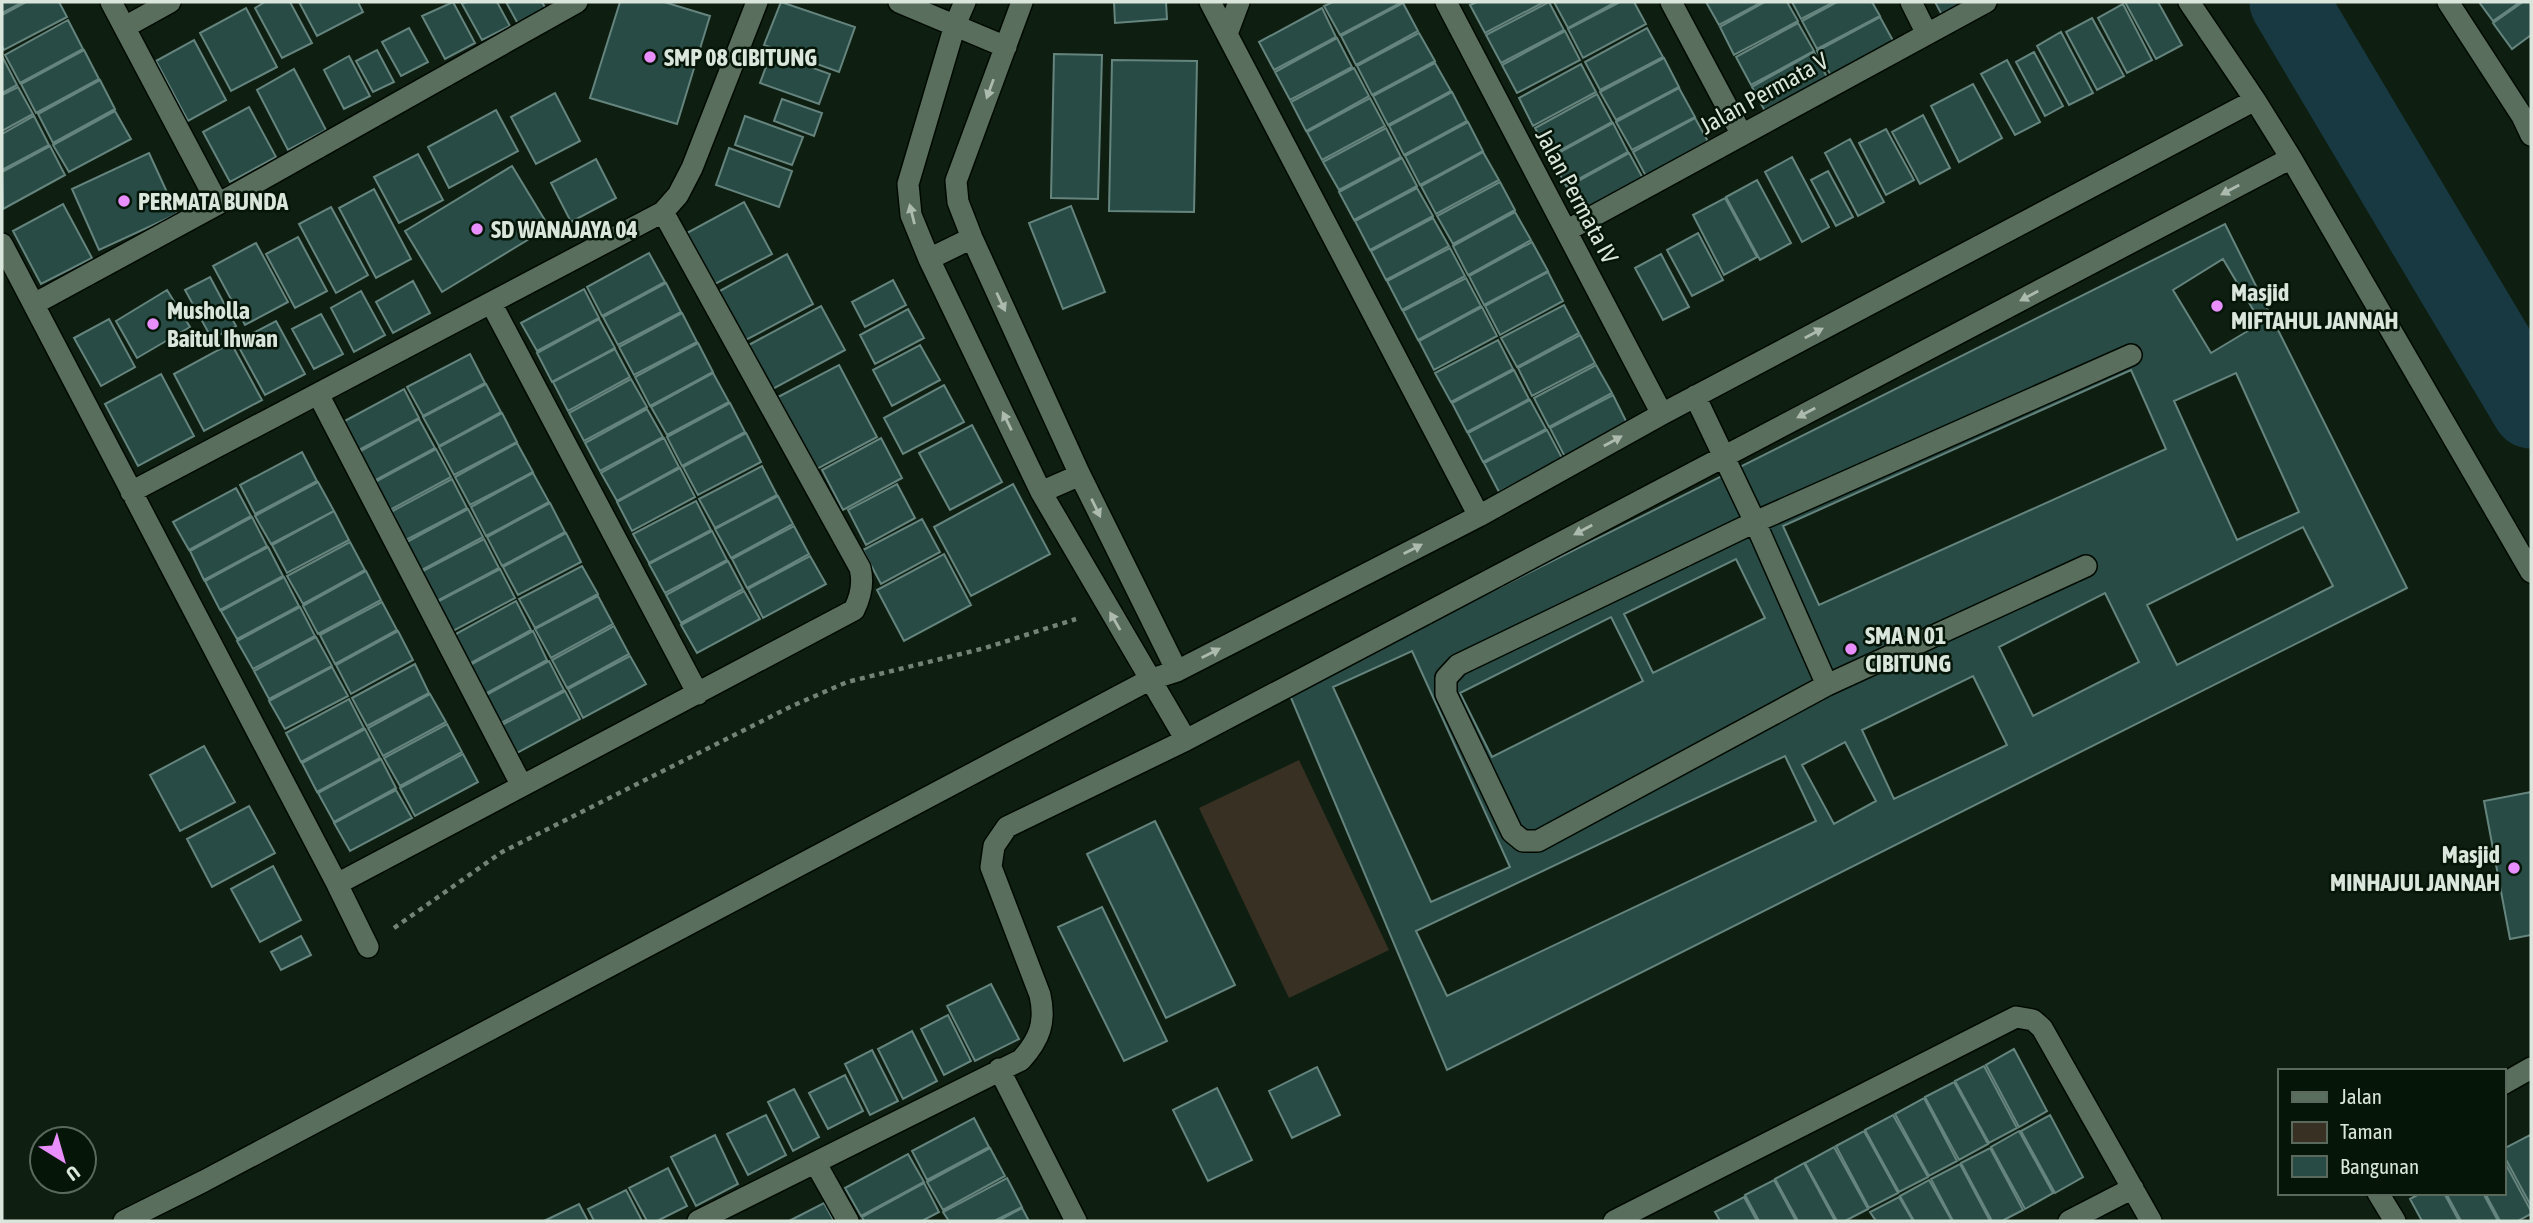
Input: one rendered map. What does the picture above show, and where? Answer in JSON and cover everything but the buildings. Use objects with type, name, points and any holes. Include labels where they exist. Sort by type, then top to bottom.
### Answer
[{"type":"street","points":[[111,2],[218,204]]},
{"type":"street","points":[[125,27],[170,2]]},
{"type":"street","points":[[34,304],[577,2]]},
{"type":"street","points":[[131,492],[663,212],[678,195],[692,169],[757,2]]},
{"type":"street","points":[[899,2],[1006,47]]},
{"type":"street","points":[[965,2],[908,184],[911,215],[929,259],[1041,492],[1186,740]]},
{"type":"street","points":[[1022,2],[957,181],[958,202],[1080,475],[1177,671]]},
{"type":"street","points":[[1210,2],[1479,516]]},
{"type":"street","points":[[1227,34],[1239,2]]},
{"type":"street","name":"Jalan Permata IV","points":[[1446,2],[1662,414]]},
{"type":"street","points":[[1671,2],[1742,135]]},
{"type":"street","points":[[1911,2],[1927,34]]},
{"type":"street","name":"Jalan Permata V","points":[[1566,231],[1986,2]]},
{"type":"street","points":[[2189,2],[2291,158],[2531,572]]},
{"type":"street","points":[[2448,2],[2526,113],[2531,135]]},
{"type":"street","points":[[124,1221],[1149,680],[1177,671],[1479,516],[1695,396],[2255,100]]},
{"type":"street","points":[[698,1221],[1021,1060],[1032,1048],[1041,1030],[1043,1010],[1040,995],[991,867],[994,846],[1007,827],[1186,740],[2291,158]]},
{"type":"street","points":[[337,884],[854,610],[860,597],[863,578],[854,556],[663,212]]},
{"type":"street","points":[[929,259],[972,238]]},
{"type":"street","points":[[2,244],[368,947]]},
{"type":"street","points":[[491,303],[698,694]]},
{"type":"street","points":[[2086,566],[1827,685],[1538,841],[1523,841],[1512,832],[1446,694],[1446,677],[1458,665],[1755,522],[2131,355]]},
{"type":"street","points":[[318,394],[522,786]]},
{"type":"street","points":[[1695,396],[1755,522],[1827,685]]},
{"type":"street","points":[[1041,492],[1080,475]]},
{"type":"street","points":[[1614,1221],[2016,1017],[2033,1020],[2042,1028],[2151,1221]]},
{"type":"street","points":[[2505,1083],[2531,1068]]},
{"type":"street","points":[[999,1069],[1076,1221]]},
{"type":"street","points":[[817,1164],[848,1221]]},
{"type":"street","points":[[2069,1221],[2133,1188]]},
{"type":"street","points":[[2379,1195],[2395,1221]]},
{"type":"path","points":[[368,947],[502,852],[792,706],[847,682],[985,648],[1108,609]]},
{"type":"green space","points":[[1299,760],[1389,950],[1289,998],[1199,808]]},
{"type":"waterway","points":[[2289,2],[2531,409]]},
{"type":"place","name":"SMP 08 CIBITUNG","points":[[650,57]]},
{"type":"place","name":"PERMATA BUNDA","points":[[124,201]]},
{"type":"place","name":"SD WANAJAYA 04","points":[[477,229]]},
{"type":"place","name":"Masjid MIFTAHUL JANNAH","points":[[2217,306]]},
{"type":"place","name":"Musholla Baitul Ihwan","points":[[153,324]]},
{"type":"place","name":"SMA N 01 CIBITUNG","points":[[1851,649]]},
{"type":"place","name":"Masjid MINHAJUL JANNAH","points":[[2514,868]]}]
